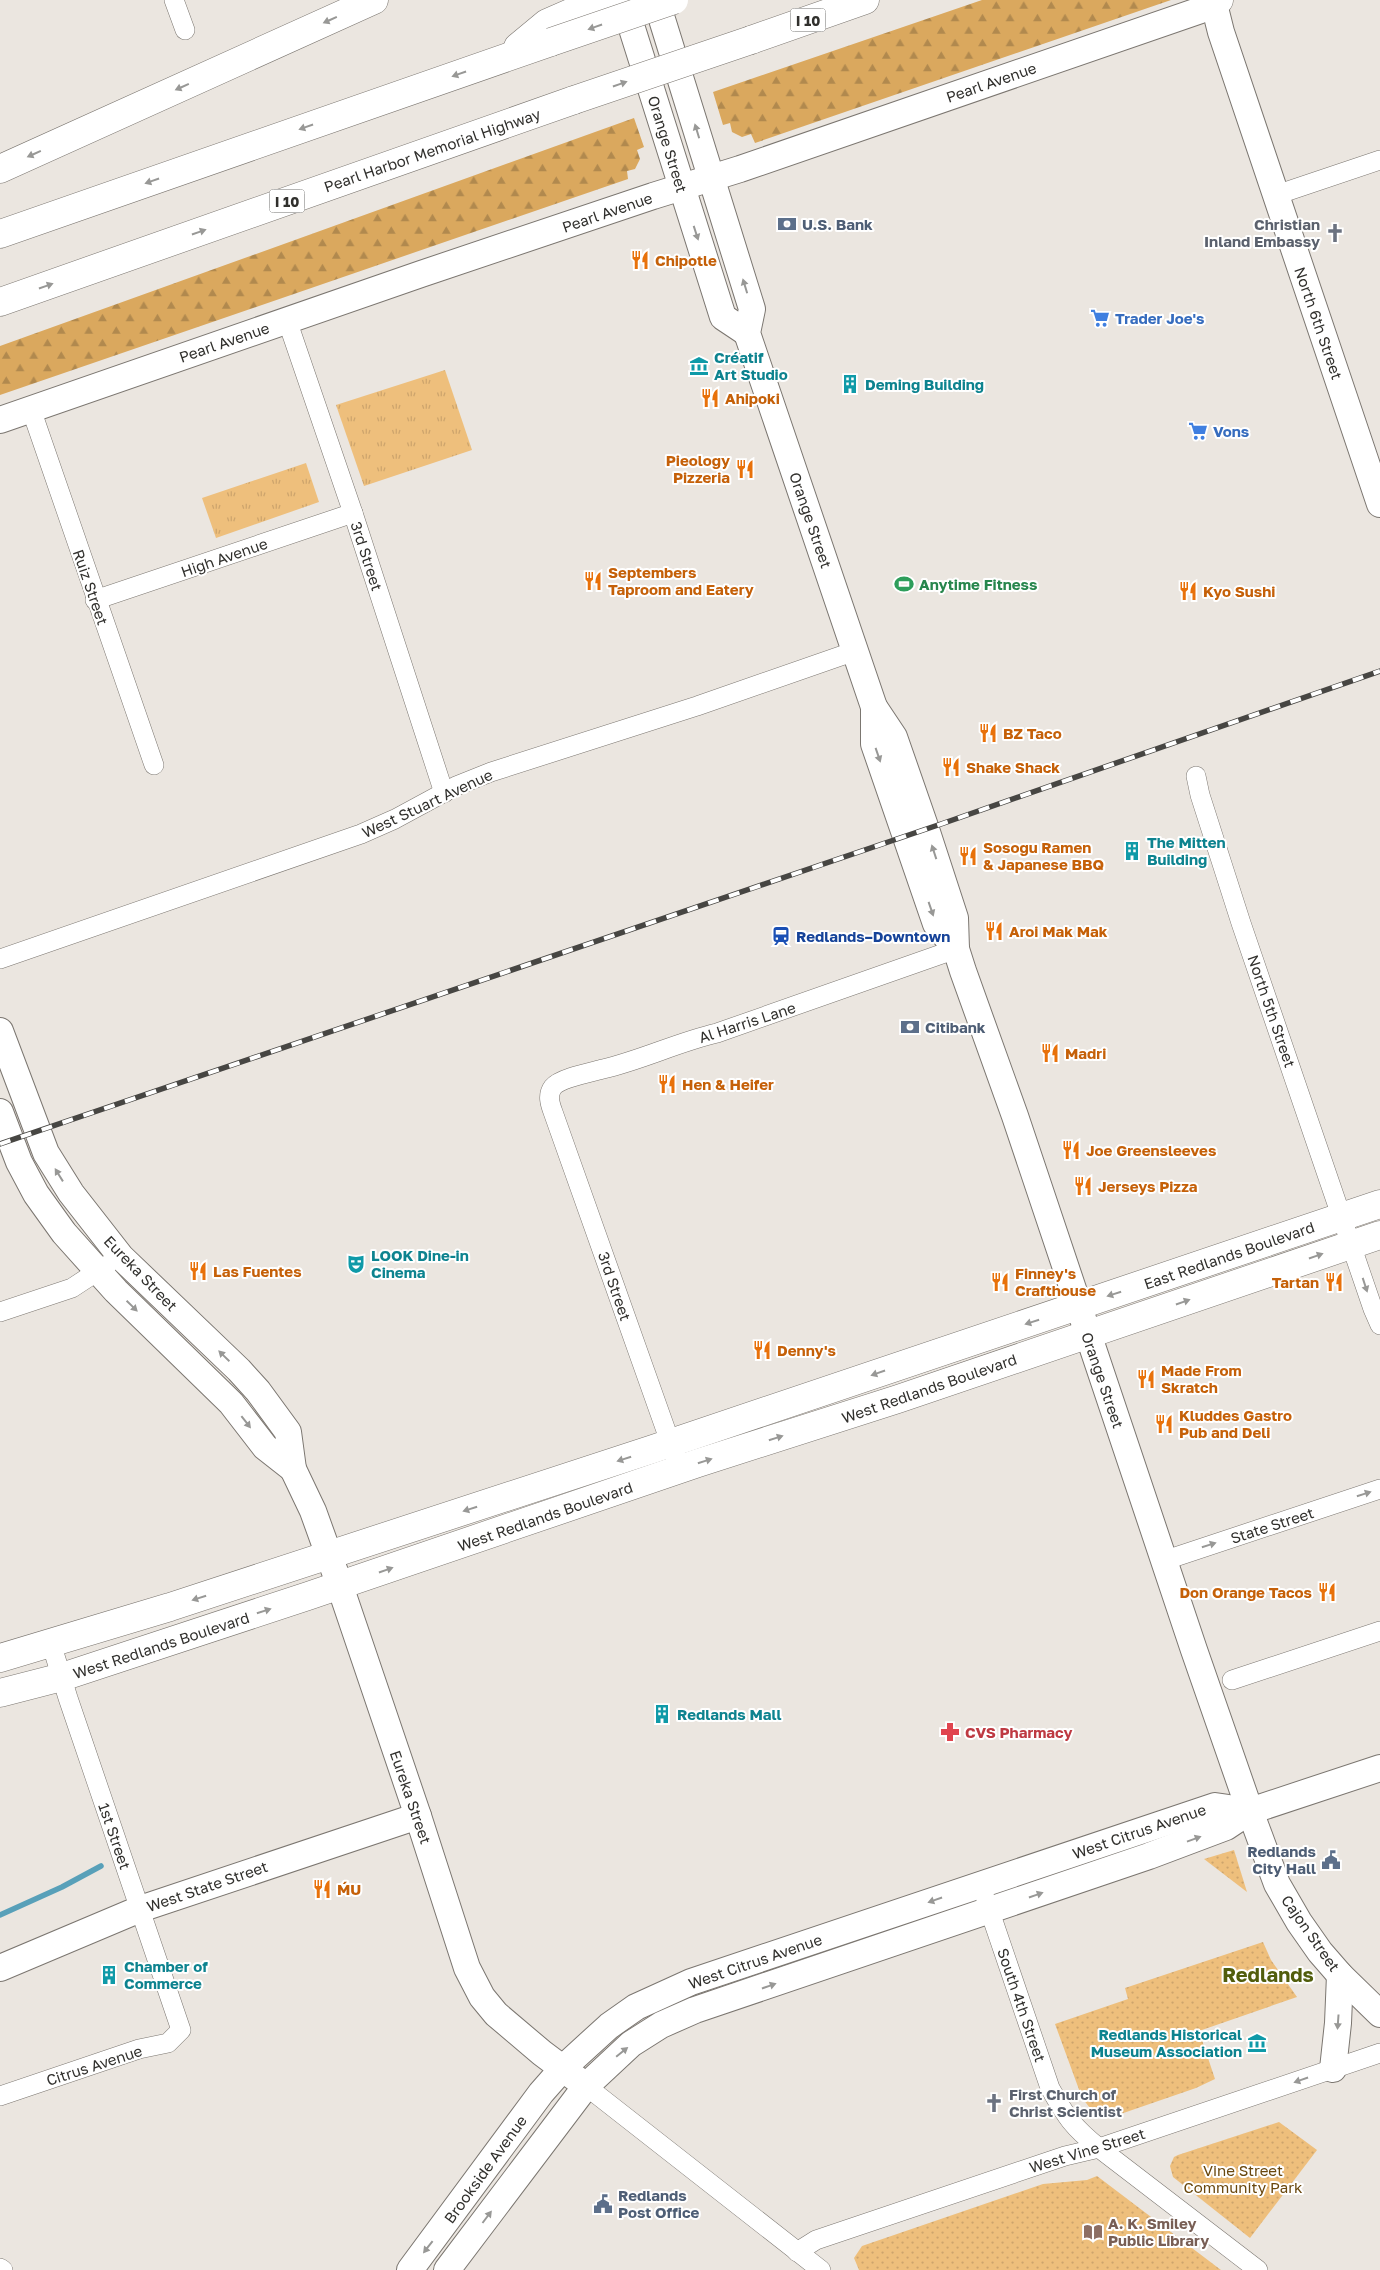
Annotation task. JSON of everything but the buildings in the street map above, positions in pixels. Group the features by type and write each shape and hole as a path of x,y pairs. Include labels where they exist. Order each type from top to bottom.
{"main road":[{"path":"0,169 374,0"},
{"path":"0,234 505,58 549,33 600,0"},
{"name":"Orange Street","path":"623,0 723,317 747,333"},
{"name":"Orange Street","path":"656,0 752,309 747,333 874,707 874,744 936,924 956,949 1079,1306 1163,1561 1250,1811"},
{"path":"549,33 674,0"},
{"name":"Pearl Harbor Memorial Highway","path":"0,302 574,100 865,0"},
{"name":"Pearl Avenue","path":"0,420 287,320 711,178 1198,11 1215,1"},
{"name":"North 6th Street","path":"1215,1 1221,32 1378,490"},
{"name":"Eureka Street","path":"0,1031 46,1152 71,1194 121,1257 258,1391 288,1432 294,1469 313,1511 340,1586 467,1968 482,1997 510,2028 586,2086"},
{"name":"Eureka Street","path":"0,1112 19,1162 36,1194 64,1233 98,1271 231,1403 264,1447 294,1469"},
{"name":"East Redlands Boulevard","path":"1079,1306 1380,1204"},
{"name":"East Redlands Boulevard","path":"1088,1334 1380,1235"},
{"name":"West Redlands Boulevard","path":"0,1658 170,1608 1079,1306"},
{"name":"West Redlands Boulevard","path":"0,1693 62,1677 340,1586 680,1470 898,1400 1088,1334"},
{"path":"1250,1811 1380,1768"},
{"name":"West Citrus Avenue","path":"562,2068 609,2026 636,2007 667,1991 1215,1806 1250,1811"},
{"name":"West Citrus Avenue","path":"586,2086 631,2044 661,2025 687,2014 990,1911 1226,1827 1250,1811"},
{"name":"Cajon Street","path":"1250,1811 1278,1884 1299,1922 1340,1975 1380,2014"},
{"name":"West State Street","path":"0,1968 140,1909 418,1816"},
{"path":"1333,2069 1338,2023 1340,1975"},
{"name":"Brookside Avenue","path":"410,2270 541,2093 562,2068"},
{"name":"Brookside Avenue","path":"447,2270 586,2086"}],"street":[{"path":"174,0 184,30"},
{"path":"1276,195 1380,160"},
{"name":"3rd Street","path":"287,320 354,513 444,793"},
{"name":"Ruiz Street","path":"31,409 95,600 154,765"},
{"name":"High Avenue","path":"95,600 354,513"},
{"name":"West Stuart Avenue","path":"0,958 361,834 491,772 697,706 855,651"},
{"name":"North 5th Street","path":"1196,776 1200,795 1241,923 1380,1325"},
{"name":"Al Harris Lane","path":"549,1101 552,1089 560,1082 716,1033 956,949"},
{"name":"3rd Street","path":"549,1101 680,1470"},
{"path":"0,1312 72,1288 121,1257"},
{"name":"State Street","path":"1163,1561 1380,1489"},
{"path":"1232,1680 1380,1631"},
{"name":"1st Street","path":"51,1643 181,2027"},
{"name":"South 4th Street","path":"981,1885 1050,2088 1075,2129 1258,2270"},
{"name":"Citrus Avenue","path":"0,2096 139,2049 168,2043 180,2033 181,2027"},
{"name":"West Vine Street","path":"797,2252 816,2240 1065,2156 1099,2148 1380,2053"},
{"path":"586,2086 821,2270"}],"green space":[{"path":"982,0 1171,0 755,143 751,134 742,137 732,132 730,123 723,125 713,92"},
{"path":"634,118 644,147 637,150 640,159 635,169 627,171 628,179 0,395 0,346"},
{"path":"445,370 472,450 364,486 336,405"},
{"path":"306,463 319,502 216,538 202,498"},
{"path":"1234,1850 1247,1892 1204,1859"},
{"path":"1263,1942 1271,1960 1297,1997 1199,2031 1215,2079 1196,2088 1106,2119 1091,2109 1081,2095 1055,2024 1128,1999 1125,1988"},
{"name":"Vine Street Community Park","path":"1279,2122 1317,2150 1250,2238 1173,2177 1170,2166 1174,2157 1178,2155"},
{"path":"1097,2176 1221,2270 859,2270 854,2258 862,2246 1043,2184 1087,2180"}],"waterway":[{"path":"0,1915 62,1887 101,1866"}],"railway":[{"path":"0,1144 944,823 1380,671"}],"place":[{"name":"U.S. Bank","path":"787,224"},
{"name":"Christian Inland Embassy","path":"1335,233"},
{"name":"Chipotle","path":"640,260"},
{"name":"Trader Joe's","path":"1100,318"},
{"name":"Créatif Art Studio","path":"699,366"},
{"name":"Deming Building","path":"850,384"},
{"name":"Ahipoki","path":"710,398"},
{"name":"Vons","path":"1198,431"},
{"name":"Pieology Pizzeria","path":"745,469"},
{"name":"Septembers Taproom and Eatery","path":"593,581"},
{"name":"Anytime Fitness","path":"904,584"},
{"name":"Kyo Sushi","path":"1188,591"},
{"name":"BZ Taco","path":"988,733"},
{"name":"Shake Shack","path":"951,767"},
{"name":"The Mitten Building","path":"1132,851"},
{"name":"Sosogu Ramen & Japanese BBQ","path":"968,856"},
{"name":"Aroi Mak Mak","path":"994,931"},
{"name":"Redlands–Downtown","path":"781,936"},
{"name":"Citibank","path":"910,1027"},
{"name":"Madri","path":"1050,1053"},
{"name":"Hen & Heifer","path":"667,1084"},
{"name":"Joe Greensleeves","path":"1071,1150"},
{"name":"Jerseys Pizza","path":"1083,1186"},
{"name":"LOOK Dine-in Cinema","path":"356,1264"},
{"name":"Las Fuentes","path":"198,1271"},
{"name":"Finney's Crafthouse","path":"1000,1282"},
{"name":"Tartan","path":"1334,1282"},
{"name":"Denny's","path":"762,1350"},
{"name":"Made From Skratch","path":"1146,1379"},
{"name":"Kluddes Gastro Pub and Deli","path":"1164,1424"},
{"name":"Don Orange Tacos","path":"1327,1592"},
{"name":"Redlands Mall","path":"662,1714"},
{"name":"CVS Pharmacy","path":"950,1732"},
{"name":"Redlands City Hall","path":"1331,1860"},
{"name":"ḾU","path":"322,1889"},
{"name":"Chamber of Commerce","path":"109,1975"},
{"name":"Redlands Historical Museum Association","path":"1257,2043"},
{"name":"First Church of Christ Scientist","path":"994,2103"},
{"name":"Redlands Post Office","path":"603,2204"},
{"name":"A. K. Smiley Public Library","path":"1093,2232"}],"district":[{"name":"Redlands","path":"1268,1974"}]}
